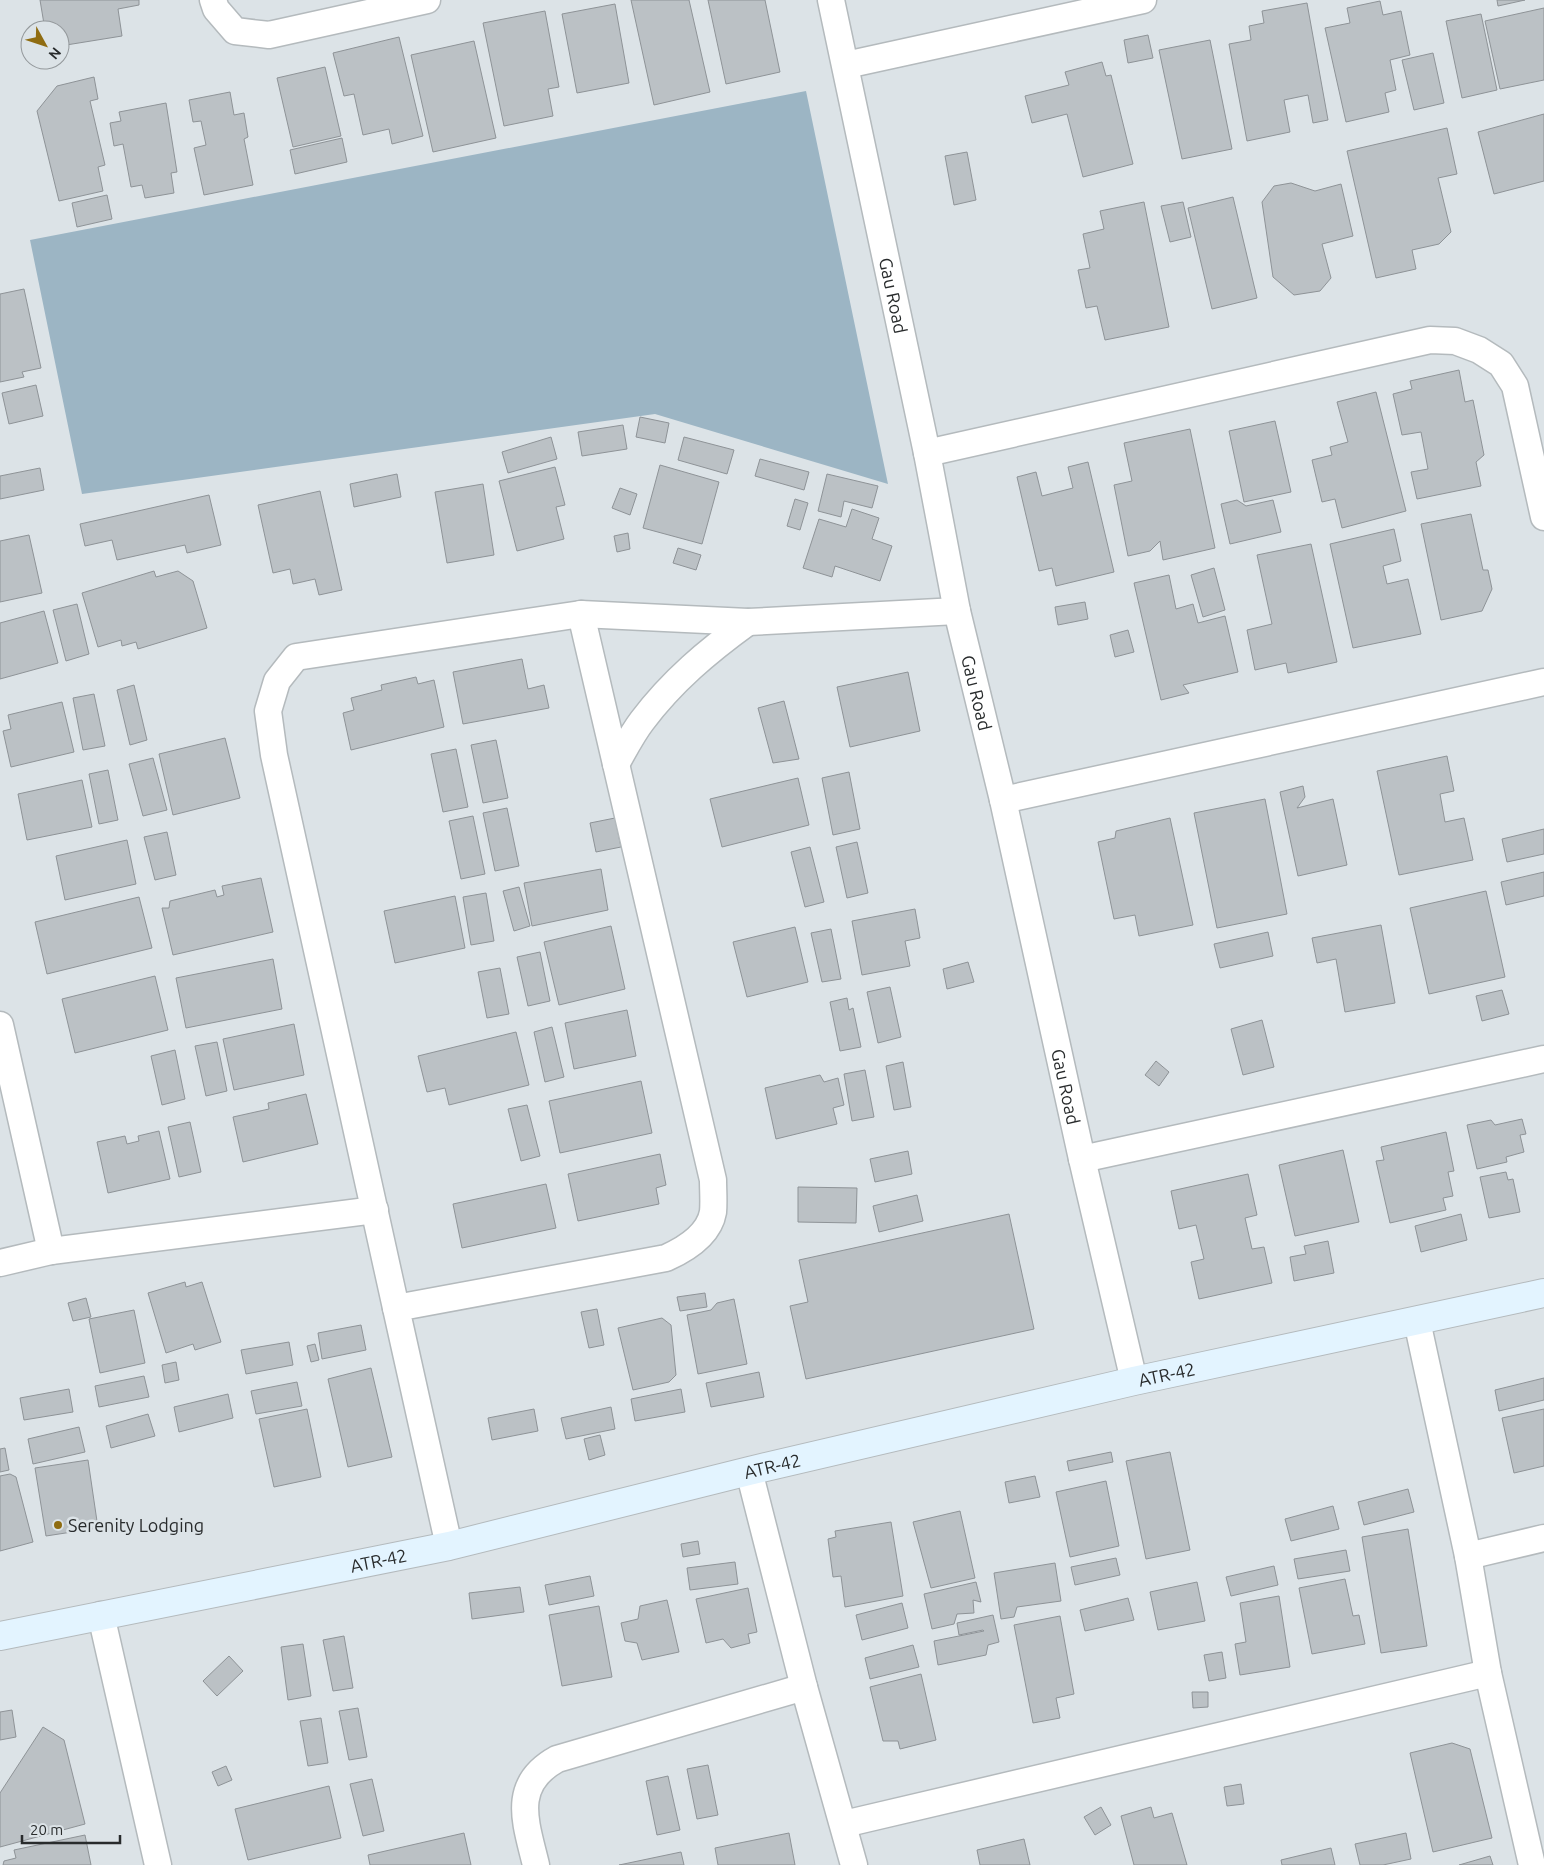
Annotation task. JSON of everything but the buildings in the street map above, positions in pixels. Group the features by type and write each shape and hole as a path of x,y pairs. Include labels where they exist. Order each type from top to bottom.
{"street":[{"path":"213,0 216,8 235,31 269,35 427,0"},
{"name":"Gau Road","path":"831,0 927,453 957,611 1003,800 1082,1158 1134,1381"},
{"path":"846,65 1142,0"},
{"path":"927,453 1430,340 1455,341 1479,350 1502,364 1515,386 1544,517"},
{"path":"449,1546 274,755 268,711 277,681 296,657 581,614 748,622 957,611"},
{"path":"396,1308 666,1258 686,1249 702,1234 713,1213 713,1180 581,614"},
{"path":"616,764 641,722 670,687 707,652 748,622"},
{"path":"1003,800 1544,682"},
{"path":"0,1025 52,1251"},
{"path":"1082,1158 1544,1059"},
{"path":"0,1263 52,1251 375,1210"},
{"name":"ATR-42","path":"0,1636 449,1546 749,1471 1134,1381 1544,1293"},
{"path":"1417,1321 1468,1556 1488,1673 1532,1865"},
{"path":"749,1471 804,1687 854,1865"},
{"path":"1468,1556 1544,1538"},
{"path":"101,1615 158,1865"},
{"path":"844,1824 1488,1673"},
{"path":"536,1865 523,1812 526,1795 534,1779 544,1766 557,1759 804,1687"}],"shaded area":[{"path":"806,91 888,484 655,414 82,494 30,240"}],"place":[{"name":"Serenity Lodging","path":"58,1525"}]}
